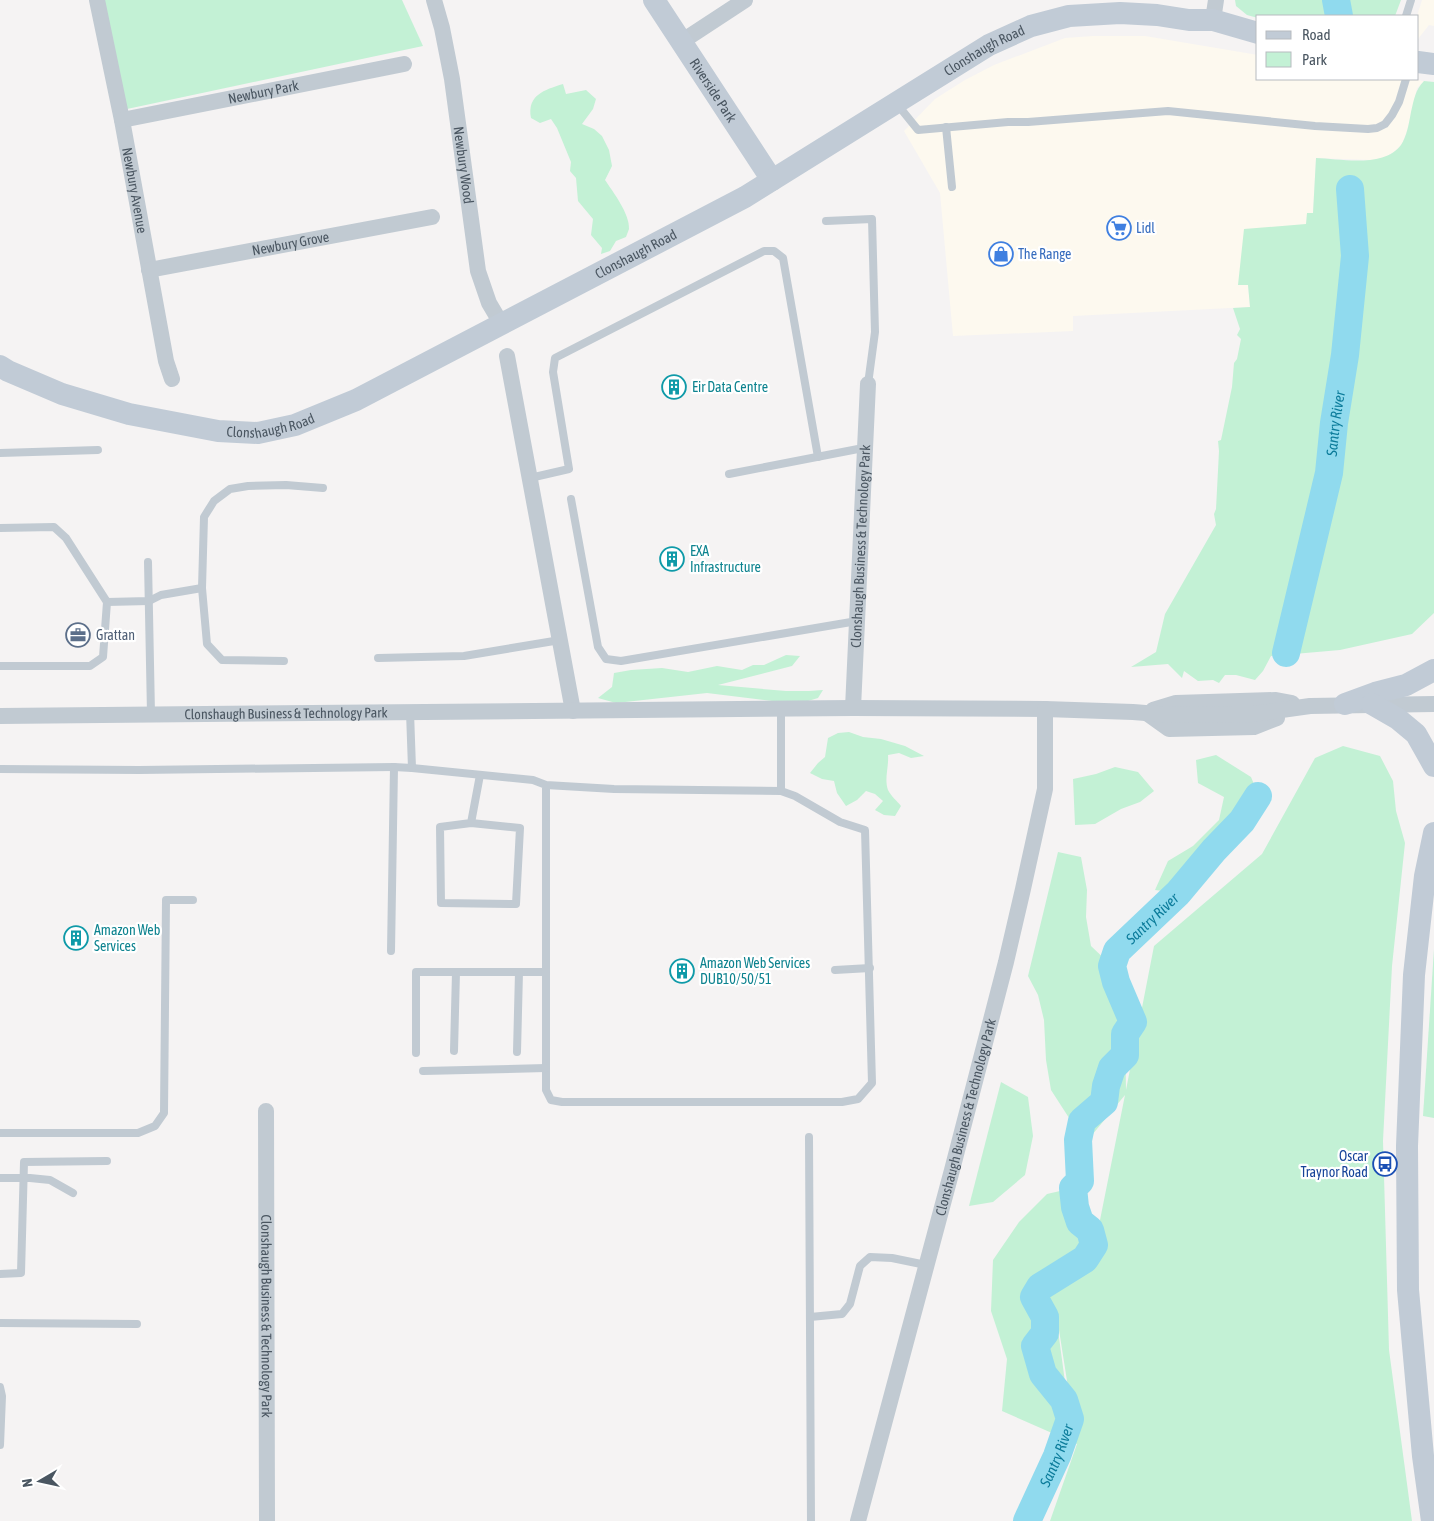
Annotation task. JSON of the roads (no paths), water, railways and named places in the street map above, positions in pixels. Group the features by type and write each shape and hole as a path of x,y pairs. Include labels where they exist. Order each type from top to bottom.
{"street":[{"name":"Newbury Avenue","path":"97,0 122,120 166,361 172,379"},
{"name":"Newbury Wood","path":"434,0 442,28 452,79 478,271 489,303 502,325"},
{"name":"Riverside Park","path":"654,0 772,180"},
{"path":"681,42 745,0"},
{"name":"Clonshaugh Road","path":"0,366 8,372 62,394 129,414 218,431 258,433 295,425 356,400 744,197 989,45 1031,26 1069,16 1120,13 1157,15 1189,20 1214,10 1234,27 1256,32"},
{"path":"1419,62 1434,64"},
{"name":"Newbury Park","path":"122,120 404,64"},
{"name":"Newbury Grove","path":"149,270 432,217"},
{"path":"507,356 573,711"},
{"name":"Clonshaugh Business & Technology Park","path":"853,708 868,384"},
{"path":"1345,704 1375,693 1406,685 1434,670"},
{"name":"Clonshaugh Business & Technology Park","path":"0,716 853,708 1045,709 1146,712 1176,703 1276,700 1310,706 1434,704"},
{"path":"1372,704 1398,719 1416,734 1434,766"},
{"name":"Clonshaugh Business & Technology Park","path":"1146,712 1170,729 1254,726 1310,706"},
{"name":"Clonshaugh Business & Technology Park","path":"858,1521 1006,962 1045,789 1045,709"},
{"path":"1432,1521 1423,1456 1424,1362 1408,1290 1407,1146 1414,975 1425,876 1434,833"},
{"name":"Clonshaugh Business & Technology Park","path":"266,1111 267,1521"}],"lane":[{"path":"1406,15 1411,0"},
{"path":"896,103 918,130 1168,111 1316,126 1368,129 1386,124 1400,102 1406,80"},
{"path":"946,127 952,187"},
{"path":"826,221 872,219 875,332 868,384"},
{"path":"530,478 569,469 553,372 555,358 764,251 774,251 783,258 818,457"},
{"path":"729,474 865,449"},
{"path":"0,453 98,450"},
{"path":"284,661 222,660 207,644 202,588 204,517 214,501 230,489 286,484 323,488"},
{"path":"571,499 598,647 606,659 621,661 857,621"},
{"path":"0,528 54,527 66,538 107,602 103,657 90,666 0,666"},
{"path":"148,562 151,714"},
{"path":"107,602 149,601 161,595 202,588"},
{"path":"378,658 464,656 560,640"},
{"path":"780,790 781,709"},
{"path":"410,712 412,768"},
{"path":"0,769 139,770 394,767 533,780 546,785 614,789 780,790 795,796 840,822 865,830 872,1083 858,1099 842,1102 562,1102 551,1100 546,1090 546,785"},
{"path":"391,951 394,767"},
{"path":"471,823 480,775"},
{"path":"471,823 520,828 516,904 441,903 440,827 471,823"},
{"path":"0,1133 138,1134 155,1126 164,1113 166,900 193,900"},
{"path":"835,970 870,968"},
{"path":"416,1053 416,972 546,972"},
{"path":"454,1051 456,972"},
{"path":"517,1052 519,972"},
{"path":"423,1071 546,1068"},
{"path":"809,1137 811,1521"},
{"path":"0,1274 21,1273 24,1162 107,1161"},
{"path":"0,1178 50,1180 73,1193"},
{"path":"810,1317 842,1314 850,1304 860,1266 870,1258 892,1258 926,1265"},
{"path":"0,1323 136,1324"},
{"path":"0,1387 2,1396 0,1445"}],"waterway":[{"name":"Santry River","path":"1336,0 1339,15"},
{"name":"Santry River","path":"1286,653 1329,473 1334,423 1345,355 1355,256 1350,189"},
{"name":"Santry River","path":"1027,1521 1057,1456 1070,1419 1064,1400 1043,1374 1035,1346 1045,1333 1045,1317 1034,1297 1040,1287 1085,1259 1094,1245 1090,1230 1080,1222 1075,1207 1073,1188 1080,1181 1078,1140 1082,1121 1104,1102 1106,1086 1112,1068 1125,1055 1125,1034 1133,1022 1116,982 1112,966 1117,951 1178,893 1214,850 1242,821 1258,796"}],"place":[{"name":"Lidl","path":"1119,228"},
{"name":"The Range","path":"1001,254"},
{"name":"Eir Data Centre","path":"674,387"},
{"name":"EXA Infrastructure","path":"672,559"},
{"name":"Grattan","path":"78,635"},
{"name":"Amazon Web Services","path":"76,938"},
{"name":"Amazon Web Services DUB10/50/51","path":"682,971"},
{"name":"Oscar Traynor Road","path":"1385,1164"}]}
